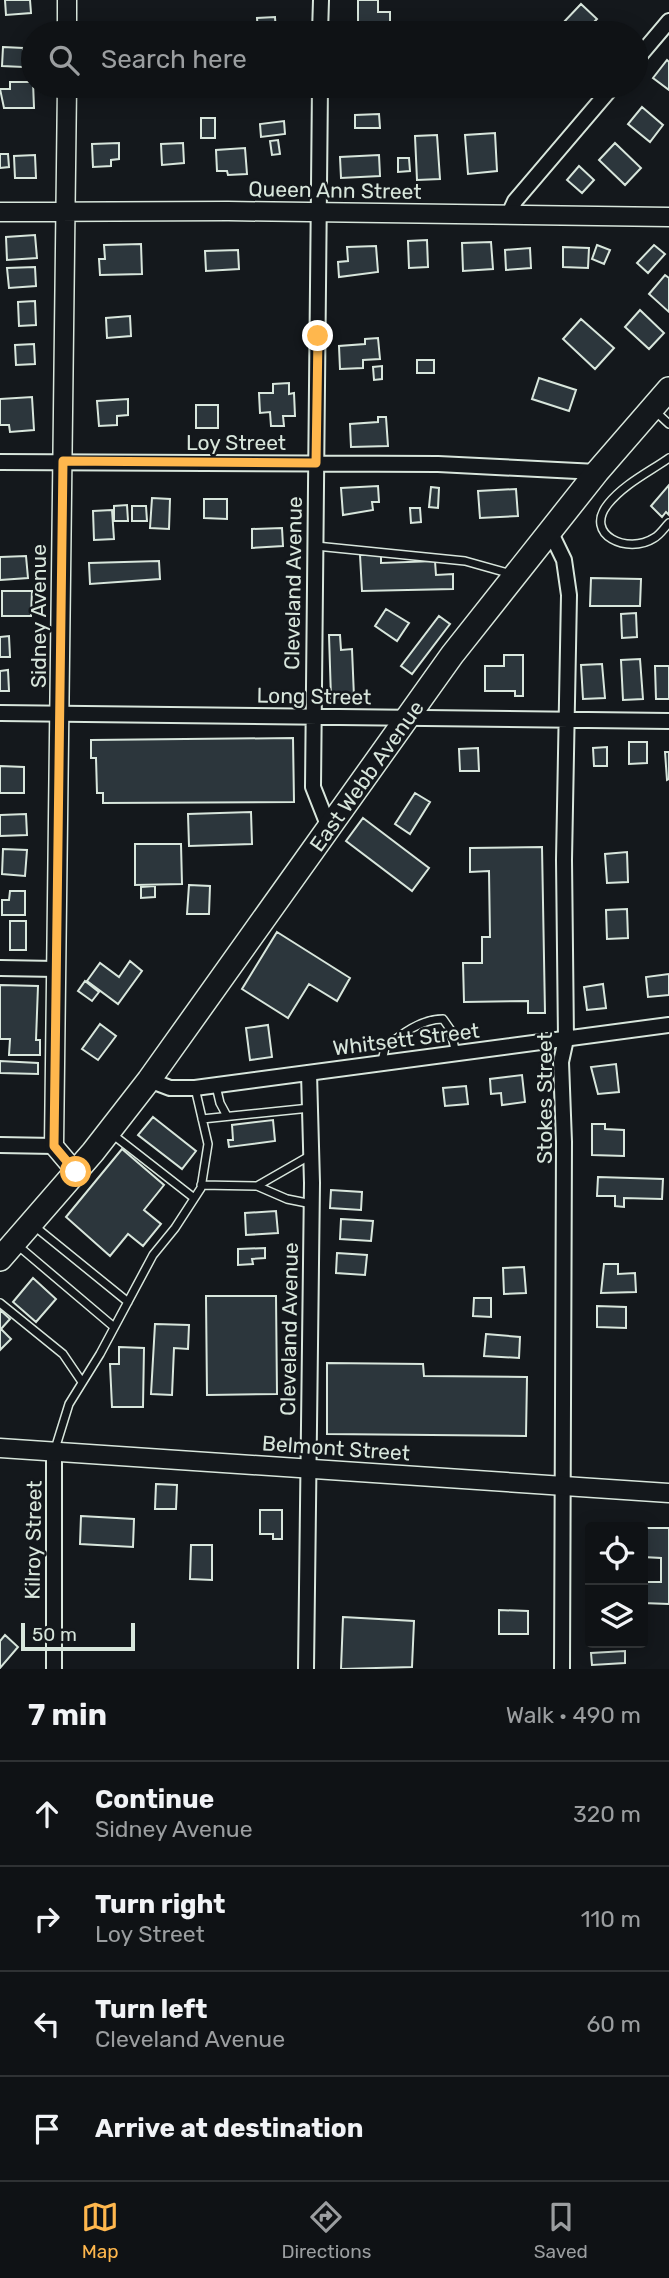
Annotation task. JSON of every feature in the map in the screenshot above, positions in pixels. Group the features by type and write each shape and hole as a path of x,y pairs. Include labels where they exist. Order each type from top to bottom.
{"highway":[{"name":"East Webb Avenue","path":"7,1251 76,1172 149,1080 328,825 515,575 597,472 661,416 669,388"}],"street":[{"path":"67,0 67,21"},
{"path":"320,21 321,0"},
{"path":"648,46 669,21"},
{"name":"Sidney Avenue","path":"54,1146 67,98"},
{"name":"Cleveland Avenue","path":"320,98 313,787 328,825"},
{"path":"509,214 515,201 603,98"},
{"name":"Queen Ann Street","path":"0,212 66,210 669,217"},
{"name":"Loy Street","path":"0,462 451,465 597,472"},
{"name":"Stokes Street","path":"550,531 564,560 569,595 566,720 566,1039 561,1062 564,1142 562,1669"},
{"name":"Long Street","path":"0,713 669,721"},
{"path":"0,968 56,969"},
{"name":"Whitsett Street","path":"149,1080 170,1088 195,1088 382,1061 669,1025"},
{"name":"Cleveland Avenue","path":"306,1669 312,1204 309,1073"},
{"path":"0,1145 54,1146 76,1172"},
{"name":"Belmont Street","path":"0,1448 54,1454 562,1484 669,1493"},
{"name":"Kilroy Street","path":"54,1454 54,1669"}],"lane":[{"path":"669,458 615,496 603,511 600,525 603,533 617,543 635,545 655,538 669,523"},
{"path":"315,546 465,561 515,575"},
{"path":"382,1061 385,1048 412,1028 432,1019 443,1019 450,1028 456,1053"},
{"path":"216,1085 219,1103 227,1116"},
{"path":"54,1454 69,1404 153,1255 201,1185 208,1144 195,1088"},
{"path":"202,1119 310,1108"},
{"path":"109,1131 194,1198"},
{"path":"257,1186 311,1155"},
{"path":"201,1185 257,1186 287,1199 312,1204"},
{"path":"32,1223 128,1302"},
{"path":"7,1251 114,1327"},
{"path":"0,1303 63,1354 82,1382"}],"building":[{"path":"5,0 30,0 31,13 6,15"},
{"path":"358,0 378,0 378,12 390,12 390,21 358,21"},
{"path":"581,4 597,19 595,21 565,21"},
{"path":"275,17 275,21 257,21 257,18"},
{"path":"3,47 21,48 21,67 2,66"},
{"path":"667,60 669,62 669,90 653,78"},
{"path":"10,82 21,82 21,98 34,98 34,108 4,108 0,89 10,89"},
{"path":"642,107 663,125 650,142 628,124"},
{"path":"379,114 380,128 355,128 355,115"},
{"path":"201,118 215,118 215,138 201,138"},
{"path":"284,121 285,134 261,137 260,124"},
{"path":"495,133 497,171 468,174 465,135"},
{"path":"437,135 440,179 417,180 415,136"},
{"path":"278,140 280,154 272,155 270,141"},
{"path":"119,143 119,159 111,160 111,166 93,167 92,144"},
{"path":"183,143 184,163 162,165 161,144"},
{"path":"615,143 641,168 625,185 599,160"},
{"path":"245,148 247,174 228,175 227,171 217,171 216,150"},
{"path":"0,154 8,154 9,167 0,168"},
{"path":"35,155 36,178 15,178 14,156"},
{"path":"379,155 380,176 341,178 340,157"},
{"path":"398,158 409,158 410,171 398,172"},
{"path":"579,166 594,180 582,193 567,180"},
{"path":"35,235 37,258 7,260 6,237"},
{"path":"427,240 428,267 409,268 408,241"},
{"path":"491,242 493,269 463,271 462,243"},
{"path":"141,244 142,274 100,275 99,259 105,259 104,245"},
{"path":"597,245 610,250 604,264 592,259"},
{"path":"654,245 665,254 648,273 637,263"},
{"path":"376,246 378,272 339,277 338,262 348,261 347,247"},
{"path":"563,247 589,248 588,268 563,267"},
{"path":"530,248 531,268 506,270 505,250"},
{"path":"238,250 239,269 206,271 205,251"},
{"path":"35,267 36,286 9,288 7,268"},
{"path":"665,275 669,278 669,312 649,294"},
{"path":"35,301 36,325 19,326 18,302"},
{"path":"640,310 664,333 649,349 625,327"},
{"path":"130,316 131,336 107,338 106,318"},
{"path":"581,319 614,348 595,369 563,339"},
{"path":"378,338 380,359 363,360 363,368 340,369 339,346 365,344 365,339"},
{"path":"34,344 35,364 16,365 15,345"},
{"path":"417,360 434,360 434,373 417,373"},
{"path":"382,366 382,379 374,380 373,367"},
{"path":"539,378 576,390 569,411 532,399"},
{"path":"289,383 289,394 294,393 295,416 283,416 284,426 271,426 270,412 260,413 259,393 273,393 273,384"},
{"path":"32,397 34,430 10,432 9,425 0,425 0,399"},
{"path":"128,399 128,415 117,416 117,425 99,426 97,401"},
{"path":"196,405 218,405 218,428 196,428"},
{"path":"378,417 386,417 388,446 351,447 350,424 378,422"},
{"path":"669,485 669,515 666,512 662,517 651,506"},
{"path":"378,486 379,502 372,502 373,510 343,515 341,488"},
{"path":"431,487 439,488 438,508 429,507"},
{"path":"516,489 518,516 480,518 478,491"},
{"path":"152,498 170,499 169,529 150,528"},
{"path":"204,499 227,499 227,519 204,518"},
{"path":"127,505 128,521 114,521 114,506"},
{"path":"132,506 146,506 147,521 132,521"},
{"path":"410,508 420,508 421,522 411,523"},
{"path":"112,510 114,539 94,540 93,511"},
{"path":"282,528 283,546 252,548 252,529"},
{"path":"381,554 381,563 435,561 436,575 453,574 453,589 362,591 360,555"},
{"path":"26,556 28,578 0,580 0,557"},
{"path":"159,561 160,579 90,584 89,563"},
{"path":"591,578 641,579 640,606 590,606"},
{"path":"2,591 32,591 31,616 2,616"},
{"path":"386,609 409,623 397,641 375,626"},
{"path":"636,613 637,637 622,638 621,614"},
{"path":"439,616 450,624 412,674 401,666"},
{"path":"329,635 340,635 341,650 352,649 354,697 331,698"},
{"path":"9,636 10,657 0,657 0,637"},
{"path":"504,655 523,655 523,696 515,696 515,691 485,691 485,666 504,666"},
{"path":"640,659 643,699 623,700 621,660"},
{"path":"602,664 605,698 583,699 581,665"},
{"path":"655,666 669,666 669,699 656,699"},
{"path":"8,670 9,691 0,691 0,671"},
{"path":"293,738 294,802 103,803 103,793 97,793 96,758 91,758 91,740"},
{"path":"629,742 647,742 647,763 629,764"},
{"path":"607,747 607,766 594,766 593,748"},
{"path":"478,748 479,771 460,771 459,749"},
{"path":"665,752 669,752 667,780"},
{"path":"0,766 24,767 24,793 0,793"},
{"path":"415,793 430,802 410,834 395,824"},
{"path":"251,812 252,844 189,846 188,814"},
{"path":"26,814 27,835 0,836 0,815"},
{"path":"363,818 429,868 412,891 346,841"},
{"path":"135,844 181,844 182,884 135,885"},
{"path":"542,847 545,1013 528,1013 528,1001 464,1002 463,963 482,963 482,937 490,937 489,871 470,872 470,848"},
{"path":"3,849 27,850 25,876 2,874"},
{"path":"627,852 628,882 607,883 605,854"},
{"path":"189,885 210,886 209,914 187,914"},
{"path":"155,886 155,897 141,898 141,887"},
{"path":"10,891 25,891 25,915 2,915 2,900 9,900"},
{"path":"627,909 628,938 607,939 606,910"},
{"path":"10,921 26,921 26,950 10,950"},
{"path":"277,932 350,978 337,1001 309,984 288,1018 242,989"},
{"path":"130,961 142,971 118,1004 87,981 100,963 119,977"},
{"path":"669,974 669,995 648,997 646,977"},
{"path":"85,981 99,992 92,1001 78,991"},
{"path":"603,984 606,1008 587,1010 584,987"},
{"path":"0,985 38,986 36,1040 40,1040 40,1055 9,1055 10,1039 0,1039"},
{"path":"100,1024 116,1036 98,1060 82,1049"},
{"path":"268,1025 272,1057 250,1060 246,1028"},
{"path":"0,1061 38,1063 38,1074 0,1073"},
{"path":"616,1064 619,1092 598,1094 591,1067"},
{"path":"522,1075 525,1102 502,1105 501,1093 491,1094 490,1079"},
{"path":"466,1086 468,1104 445,1106 443,1088"},
{"path":"153,1117 196,1151 182,1169 138,1135"},
{"path":"273,1120 275,1141 229,1147 228,1140 233,1140 232,1125"},
{"path":"592,1124 605,1124 605,1129 624,1130 624,1156 592,1155"},
{"path":"122,1149 164,1185 144,1210 161,1224 143,1246 128,1234 110,1256 66,1217"},
{"path":"598,1177 663,1179 662,1199 624,1198 624,1207 615,1206 615,1196 597,1196"},
{"path":"331,1190 362,1192 361,1210 330,1208"},
{"path":"276,1211 278,1233 246,1235 245,1213"},
{"path":"341,1219 373,1221 371,1241 340,1239"},
{"path":"265,1248 265,1258 252,1259 253,1264 238,1265 238,1249"},
{"path":"337,1253 367,1255 365,1275 336,1273"},
{"path":"604,1264 618,1264 618,1274 635,1273 636,1292 601,1293"},
{"path":"524,1267 526,1293 504,1294 503,1268"},
{"path":"33,1278 56,1299 36,1322 13,1302"},
{"path":"206,1296 276,1296 277,1394 207,1395"},
{"path":"474,1298 491,1298 491,1317 473,1316"},
{"path":"597,1306 626,1307 626,1328 597,1327"},
{"path":"0,1310 10,1319 1,1329 11,1339 0,1350"},
{"path":"155,1324 189,1325 188,1349 174,1348 172,1395 151,1394"},
{"path":"486,1334 520,1337 519,1358 484,1356"},
{"path":"119,1347 144,1348 143,1407 112,1407 110,1364 119,1364"},
{"path":"327,1363 423,1364 424,1376 527,1377 526,1436 327,1434"},
{"path":"156,1484 177,1485 176,1509 155,1509"},
{"path":"260,1510 282,1510 282,1539 273,1539 273,1534 260,1534"},
{"path":"81,1516 134,1519 133,1547 80,1544"},
{"path":"648,1528 669,1528 669,1604 648,1603 648,1582 661,1582 661,1558 648,1557"},
{"path":"191,1545 212,1545 212,1580 190,1579"},
{"path":"499,1610 528,1611 528,1634 499,1634"},
{"path":"343,1617 414,1621 412,1667 341,1669"},
{"path":"5,1635 18,1647 0,1668 0,1641"},
{"path":"625,1651 625,1663 592,1665 591,1653"}],"route":[{"path":"76,1172 54,1146 63,461 316,463 318,336"}]}
